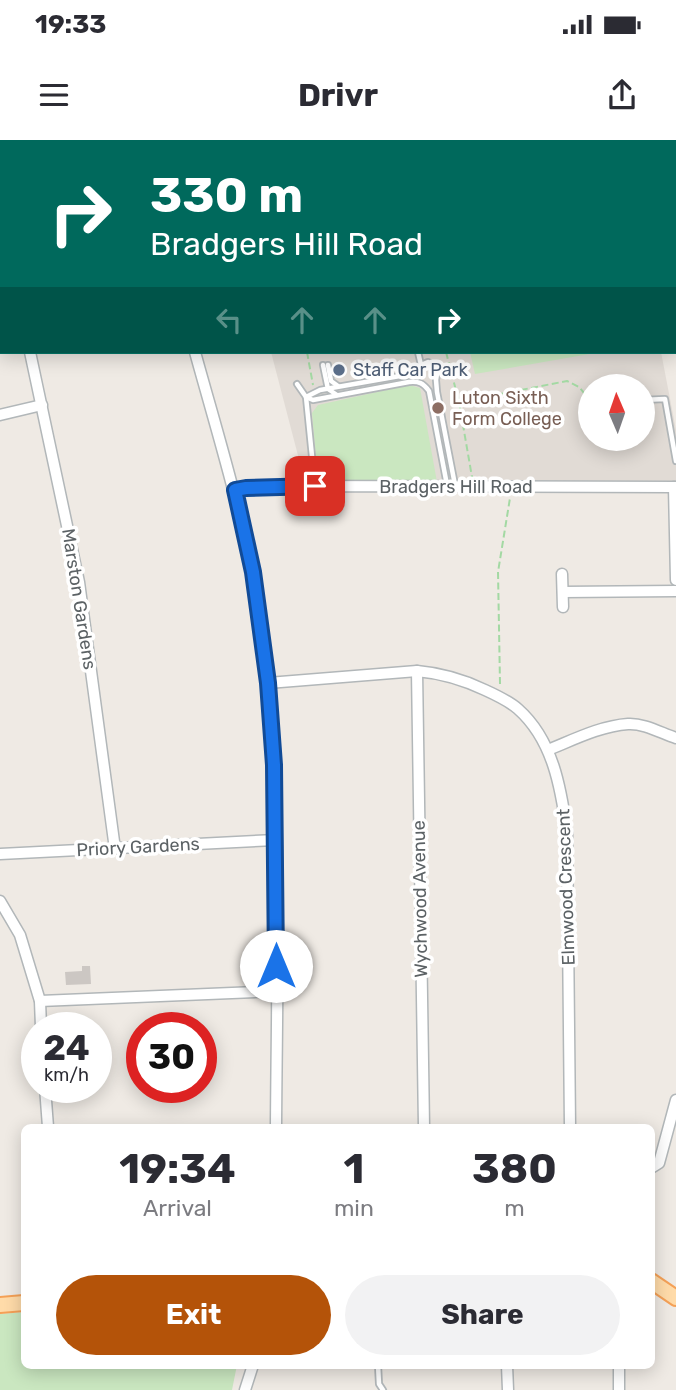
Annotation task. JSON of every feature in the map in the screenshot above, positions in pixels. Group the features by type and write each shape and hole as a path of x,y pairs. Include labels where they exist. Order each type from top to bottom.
{"main road":[{"path":"655,1284 676,1298"},
{"path":"0,1305 21,1303"}],"street":[{"name":"Marston Gardens","path":"30,354 79,582 115,849"},
{"path":"196,354 235,490 253,572 268,683 274,765 276,1124"},
{"path":"0,415 42,405"},
{"name":"Bradgers Hill Road","path":"235,490 315,486 675,487"},
{"path":"675,487 676,580"},
{"path":"562,574 563,607"},
{"path":"563,592 676,591"},
{"name":"Elmwood Crescent","path":"268,683 417,671 432,673 470,683 500,697 516,707 534,725 548,750 562,793 567,832 570,1124"},
{"name":"Wychwood Avenue","path":"417,671 424,1124"},
{"path":"548,750 595,732 629,724 676,738"},
{"name":"Priory Gardens","path":"0,854 275,840"},
{"path":"0,901 20,935 40,1002 40,1012"},
{"path":"40,1002 276,991"},
{"path":"655,1166 659,1163 676,1100"},
{"path":"46,1103 48,1124"},
{"path":"246,1390 252,1369"},
{"path":"507,1369 508,1390"},
{"path":"619,1369 619,1390"}],"lane":[{"path":"306,397 320,390 417,373 421,365 418,354"},
{"path":"421,365 428,362 438,368 436,392 451,486"},
{"path":"337,396 328,389 325,365 331,381 342,386"},
{"path":"306,397 313,400 409,382 418,381 424,384 429,393 451,486"},
{"path":"297,384 306,397 315,486"},
{"path":"655,399 665,399 676,461"},
{"path":"378,1369 379,1384 383,1390"}],"path":[{"path":"307,354 313,386"},
{"path":"447,354 459,402 474,486"},
{"path":"459,402 568,380 578,386"},
{"path":"500,697 498,572 511,487"}],"shaded area":[{"name":"Luton Sixth Form College","path":"272,354 661,354 676,430 676,481 318,481 310,465 301,467"}],"green space":[{"path":"470,354 590,354 475,374"},
{"path":"409,385 420,388 437,482 318,481 312,413 318,405"},
{"path":"21,1312 21,1369 236,1369 232,1390 0,1390 0,1314"}],"building":[{"path":"82,966 90,966 91,984 66,985 65,972 82,971"}],"place":[{"name":"Staff Car Park","path":"339,370"},
{"name":"Luton Sixth Form College","path":"438,408"}],"route":[{"path":"276,966 274,765 268,683 253,572 235,490 315,486"}]}
